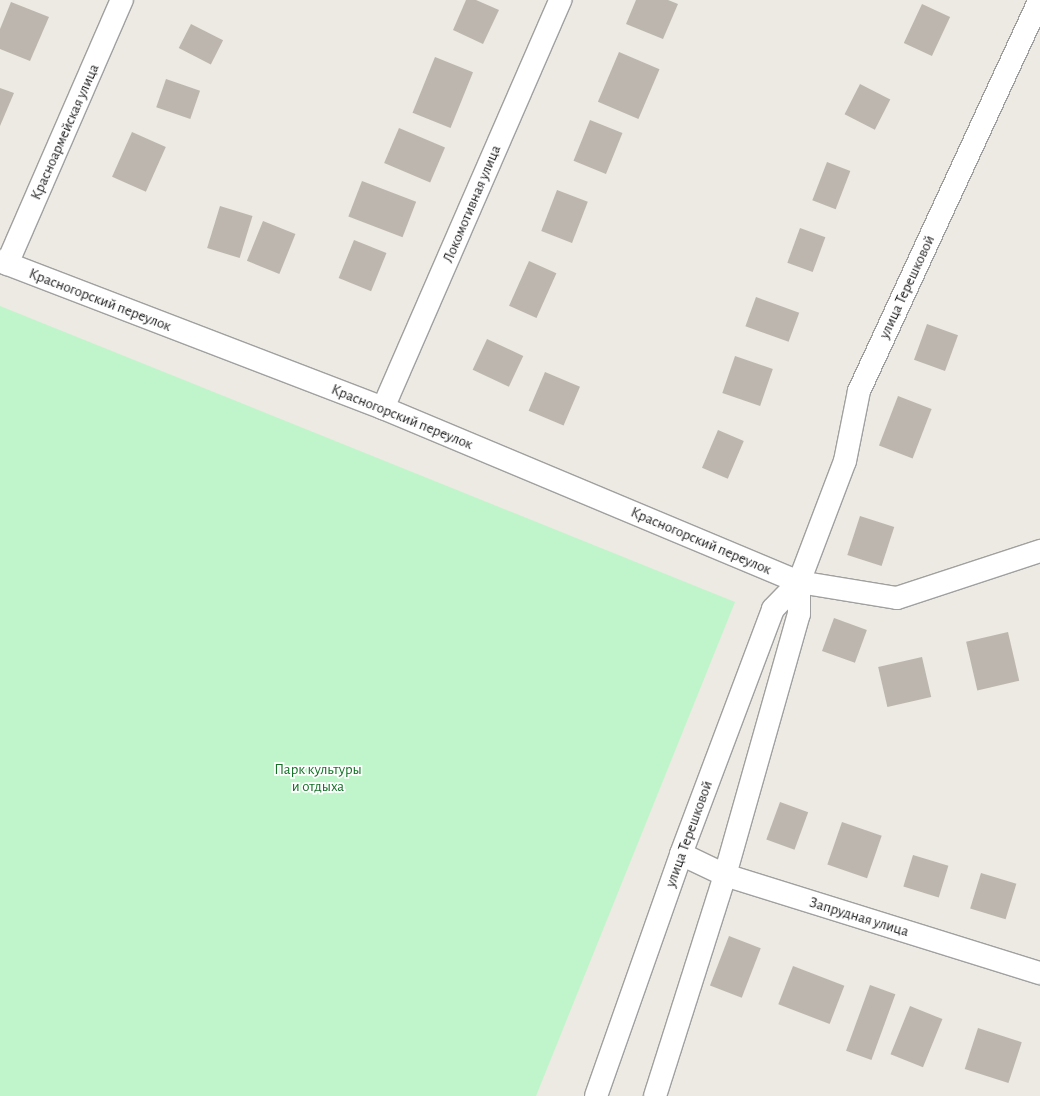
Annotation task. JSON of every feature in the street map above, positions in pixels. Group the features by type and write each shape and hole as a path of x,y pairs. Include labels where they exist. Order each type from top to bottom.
{"street":[{"name":"Красноармейская улица","path":"4,263 122,0"},
{"name":"Локомотивная улица","path":"383,408 560,0"},
{"name":"улица Терешковой","path":"655,1096 724,875 799,614 799,582 845,462 859,391 1040,0"},
{"name":"Красногорский переулок","path":"4,263 383,408 799,582 897,598 1040,551"},
{"name":"улица Терешковой","path":"596,1096 681,854 773,609 799,582"},
{"name":"Запрудная улица","path":"681,854 724,875 1040,973"}],"green space":[{"name":"Парк культуры и отдыха","path":"0,306 735,602 536,1096 0,1096"}],"building":[{"path":"466,0 476,0 499,10 483,44 453,30"},
{"path":"636,0 668,0 678,4 663,39 626,24"},
{"path":"11,2 49,17 30,61 0,49 0,29"},
{"path":"922,4 950,17 932,56 904,43"},
{"path":"191,24 223,40 211,64 179,48"},
{"path":"619,52 660,69 638,119 598,102"},
{"path":"435,57 473,72 451,128 413,113"},
{"path":"166,79 200,91 190,119 156,107"},
{"path":"860,84 890,99 875,130 845,114"},
{"path":"0,88 14,93 0,126"},
{"path":"590,120 622,133 606,174 574,161"},
{"path":"399,128 445,148 430,183 384,163"},
{"path":"132,132 166,147 146,192 112,177"},
{"path":"827,162 850,171 836,209 812,200"},
{"path":"362,181 416,202 403,237 348,216"},
{"path":"557,190 588,202 572,243 541,231"},
{"path":"220,206 253,216 240,258 207,248"},
{"path":"263,221 295,234 279,274 247,261"},
{"path":"800,228 825,237 813,272 787,263"},
{"path":"354,240 386,253 371,291 339,278"},
{"path":"529,261 556,273 536,318 509,306"},
{"path":"756,297 799,313 789,342 745,326"},
{"path":"927,324 958,335 945,371 914,360"},
{"path":"487,339 523,356 509,387 473,370"},
{"path":"735,356 773,369 760,406 722,393"},
{"path":"545,372 580,387 564,426 529,411"},
{"path":"898,396 932,409 913,458 879,445"},
{"path":"718,430 744,441 728,479 702,468"},
{"path":"860,516 894,527 882,566 847,555"},
{"path":"834,618 867,630 855,663 822,651"},
{"path":"1008,632 1019,681 977,690 966,642"},
{"path":"922,657 931,697 887,707 878,667"},
{"path":"780,802 808,812 795,850 766,840"},
{"path":"842,822 882,836 867,878 827,865"},
{"path":"913,855 948,866 939,897 903,887"},
{"path":"981,873 1016,884 1006,919 970,908"},
{"path":"729,936 761,948 742,998 710,985"},
{"path":"793,966 844,986 830,1024 778,1004"},
{"path":"870,985 895,994 871,1060 846,1051"},
{"path":"910,1006 942,1019 923,1067 891,1054"},
{"path":"978,1028 1022,1042 1008,1083 965,1069"}]}
